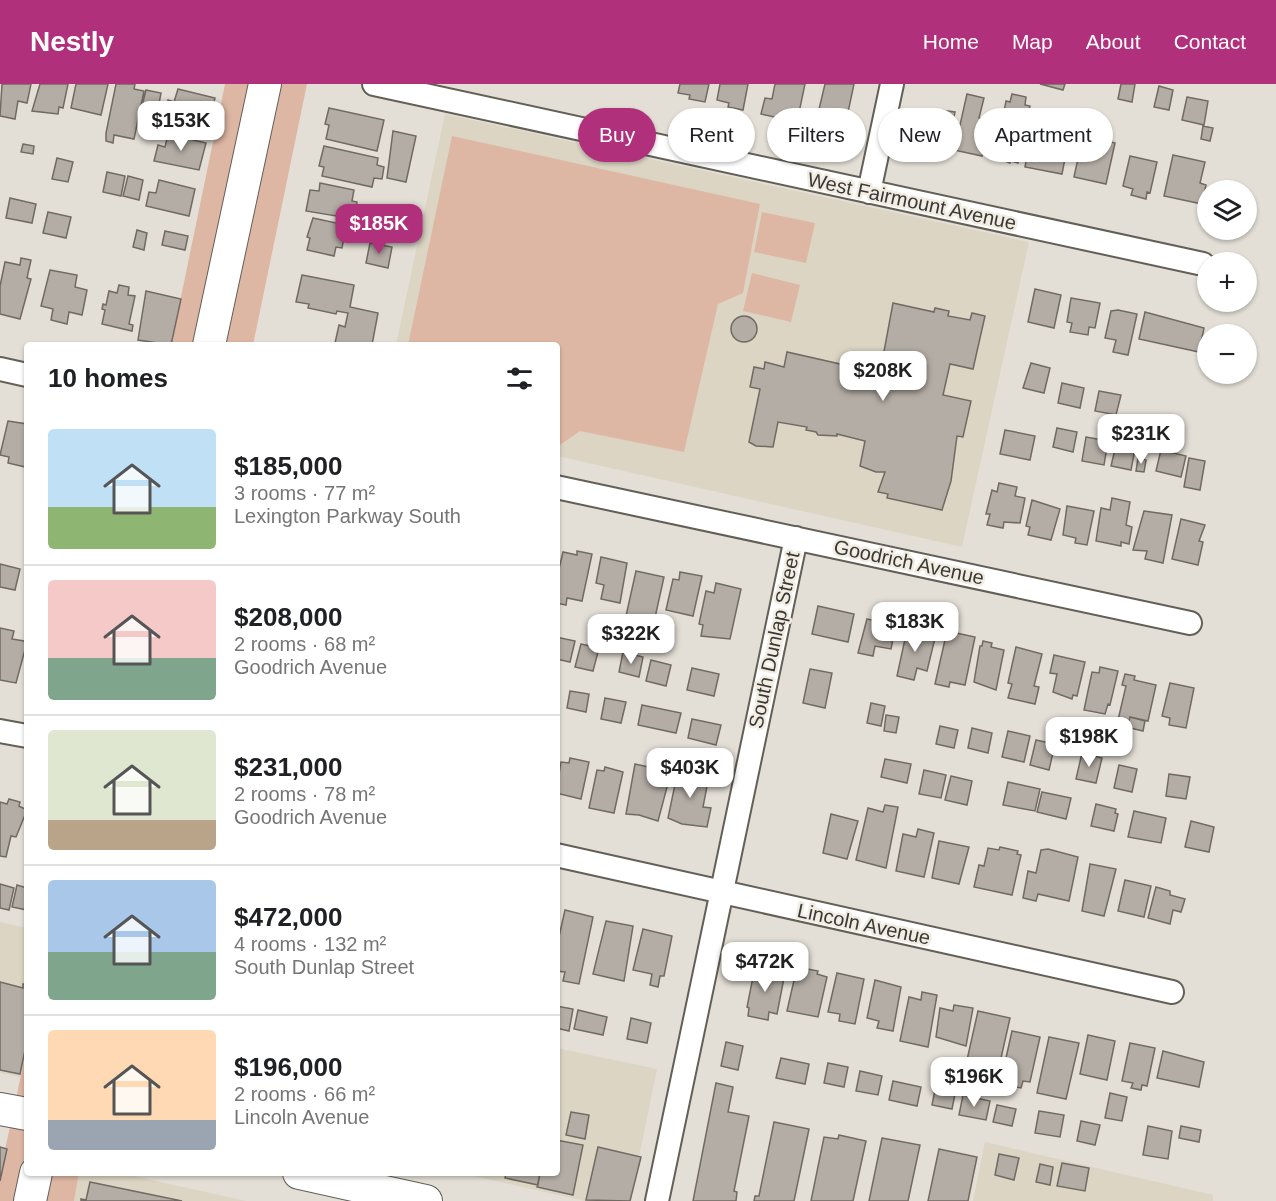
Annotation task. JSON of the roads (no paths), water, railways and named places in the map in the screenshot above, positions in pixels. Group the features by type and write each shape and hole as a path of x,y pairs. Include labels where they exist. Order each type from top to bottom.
{"main road":[{"path":"210,342 265,84"},
{"path":"0,1109 24,1113"},
{"path":"30,1201 35,1176"},
{"path":"313,1176 426,1201"}],"street":[{"name":"West Fairmount Avenue","path":"374,84 1197,263"},
{"path":"869,192 892,84"},
{"path":"0,369 24,374"},
{"name":"Goodrich Avenue","path":"560,488 1190,623"},
{"name":"South Dunlap Street","path":"657,1201 796,538"},
{"path":"0,731 24,735"},
{"name":"Lincoln Avenue","path":"560,856 1172,992"}]}
